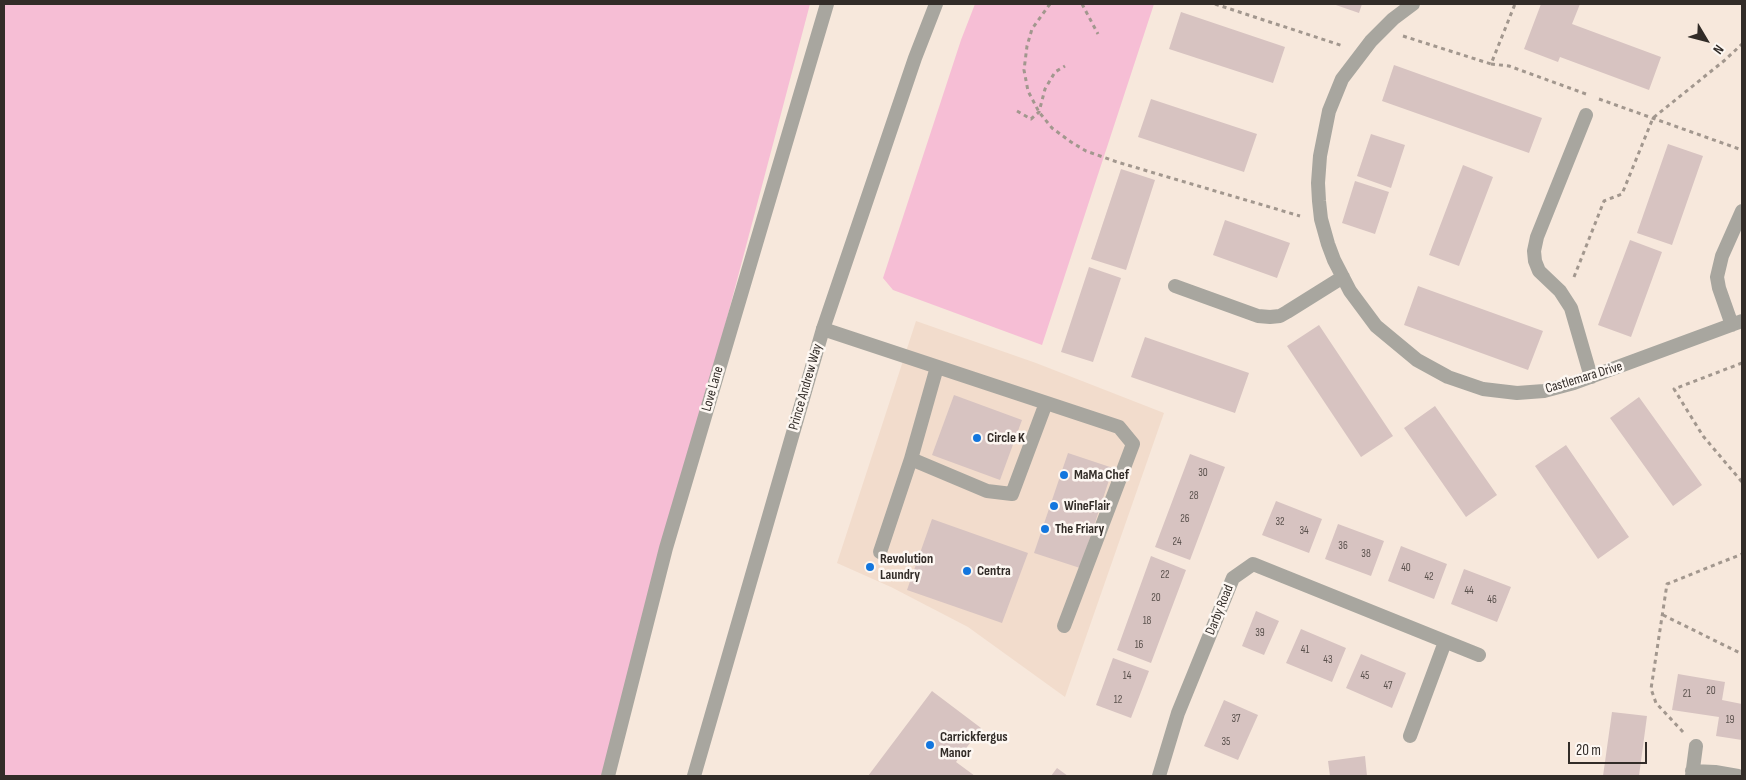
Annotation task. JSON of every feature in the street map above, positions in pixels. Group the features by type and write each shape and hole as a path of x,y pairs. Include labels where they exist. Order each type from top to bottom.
{"street":[{"name":"Love Lane","path":"608,776 666,548 827,4"},
{"name":"Prince Andrew Way","path":"694,776 823,329 915,58 936,4"},
{"name":"Castlemara Drive","path":"1413,4 1382,29 1360,53 1342,80 1328,111 1318,169 1321,219 1331,252 1367,315 1389,338 1432,369 1456,380 1484,389 1517,393 1544,391 1591,377 1737,323"},
{"path":"1586,115 1537,237 1534,251 1535,262 1539,271 1560,291 1569,302 1574,313 1591,377"},
{"path":"1737,323 1720,288 1717,277 1722,256 1742,211"},
{"path":"1175,286 1258,316 1270,317 1287,312 1343,276"},
{"path":"823,329 1119,427 1133,444 1064,626"},
{"path":"880,552 911,459 937,367"},
{"path":"911,459 986,491 1012,494 1046,403"},
{"name":"Darby Road","path":"1159,776 1178,713 1233,578 1253,564 1479,655"},
{"path":"1410,736 1445,642"},
{"path":"1696,746 1692,774 1715,772 1738,776"}],"path":[{"path":"1050,4 1032,29 1027,46 1024,70 1028,91 1052,128 1086,151 1117,162 1301,216 1321,219"},
{"path":"1082,4 1098,34"},
{"path":"1215,4 1360,53"},
{"path":"1491,64 1515,4"},
{"path":"1382,29 1491,64 1509,66 1590,95"},
{"path":"1560,291 1572,283 1604,201 1622,194 1652,118 1725,60 1742,44"},
{"path":"1017,111 1031,119 1040,112 1045,89 1055,72 1066,66"},
{"path":"1599,99 1742,150"},
{"path":"1742,363 1674,389 1703,436 1742,482"},
{"path":"1696,746 1656,703 1651,689 1667,584 1742,554"},
{"path":"1663,615 1742,654"}],"shaded area":[{"path":"4,4 810,4 606,776 4,776"},
{"path":"975,4 1154,4 1042,345 893,290 883,278 961,40"},
{"path":"916,321 1036,363 1164,413 1065,697 968,627 891,587 837,563"}],"building":[{"path":"1333,4 1362,4 1359,13"},
{"path":"1541,4 1580,4 1572,24 1661,57 1649,90 1560,57 1558,62 1524,49"},
{"path":"1181,12 1285,47 1273,83 1169,49"},
{"path":"1394,65 1542,118 1529,153 1382,101"},
{"path":"1151,99 1257,134 1244,172 1138,137"},
{"path":"1371,134 1405,145 1391,188 1357,176"},
{"path":"1668,144 1703,156 1672,245 1637,233"},
{"path":"1463,165 1493,177 1459,266 1429,255"},
{"path":"1121,169 1155,180 1126,270 1091,259"},
{"path":"1355,181 1389,192 1375,234 1342,223"},
{"path":"1225,220 1290,243 1277,278 1213,255"},
{"path":"1630,240 1662,252 1631,337 1598,325"},
{"path":"1089,267 1121,278 1093,362 1061,352"},
{"path":"1418,286 1543,331 1528,370 1404,325"},
{"path":"1319,325 1393,436 1361,457 1287,346"},
{"path":"1145,337 1249,373 1235,413 1131,377"},
{"name":"Circle K","path":"954,395 1022,420 1000,480 932,455"},
{"path":"1639,397 1702,485 1673,506 1610,418"},
{"path":"1435,406 1497,495 1466,517 1404,428"},
{"path":"1566,445 1629,537 1598,559 1535,466"},
{"path":"1068,453 1113,468 1080,568 1034,553"},
{"path":"1190,454 1225,467 1190,560 1155,547"},
{"path":"1276,501 1322,519 1309,553 1262,535"},
{"name":"Centra","path":"932,519 1028,553 1002,623 907,590"},
{"path":"1338,524 1384,541 1371,576 1325,559"},
{"path":"1401,546 1447,564 1434,599 1388,581"},
{"path":"1151,556 1186,570 1151,663 1117,650"},
{"path":"1464,569 1511,587 1497,622 1451,604"},
{"path":"1256,611 1279,621 1264,655 1242,646"},
{"path":"1301,629 1346,648 1332,682 1286,663"},
{"path":"1361,654 1406,673 1392,708 1346,688"},
{"path":"1113,658 1149,671 1131,718 1096,705"},
{"path":"1678,674 1725,682 1722,700 1742,704 1742,740 1716,736 1719,717 1672,710"},
{"name":"Carrickfergus Manor","path":"932,691 981,728 956,762 975,776 868,776"},
{"path":"1224,700 1258,715 1238,760 1204,746"},
{"path":"1612,712 1647,716 1639,776 1603,776"},
{"path":"1365,756 1367,776 1330,776 1328,761"},
{"path":"1057,768 1068,776 1051,776"}],"place":[{"name":"Circle K","path":"977,438"},
{"name":"MaMa Chef","path":"1064,475"},
{"name":"WineFlair","path":"1054,506"},
{"name":"The Friary","path":"1045,529"},
{"name":"Revolution Laundry","path":"870,567"},
{"name":"Centra","path":"967,571"},
{"name":"Carrickfergus Manor","path":"930,745"}]}
